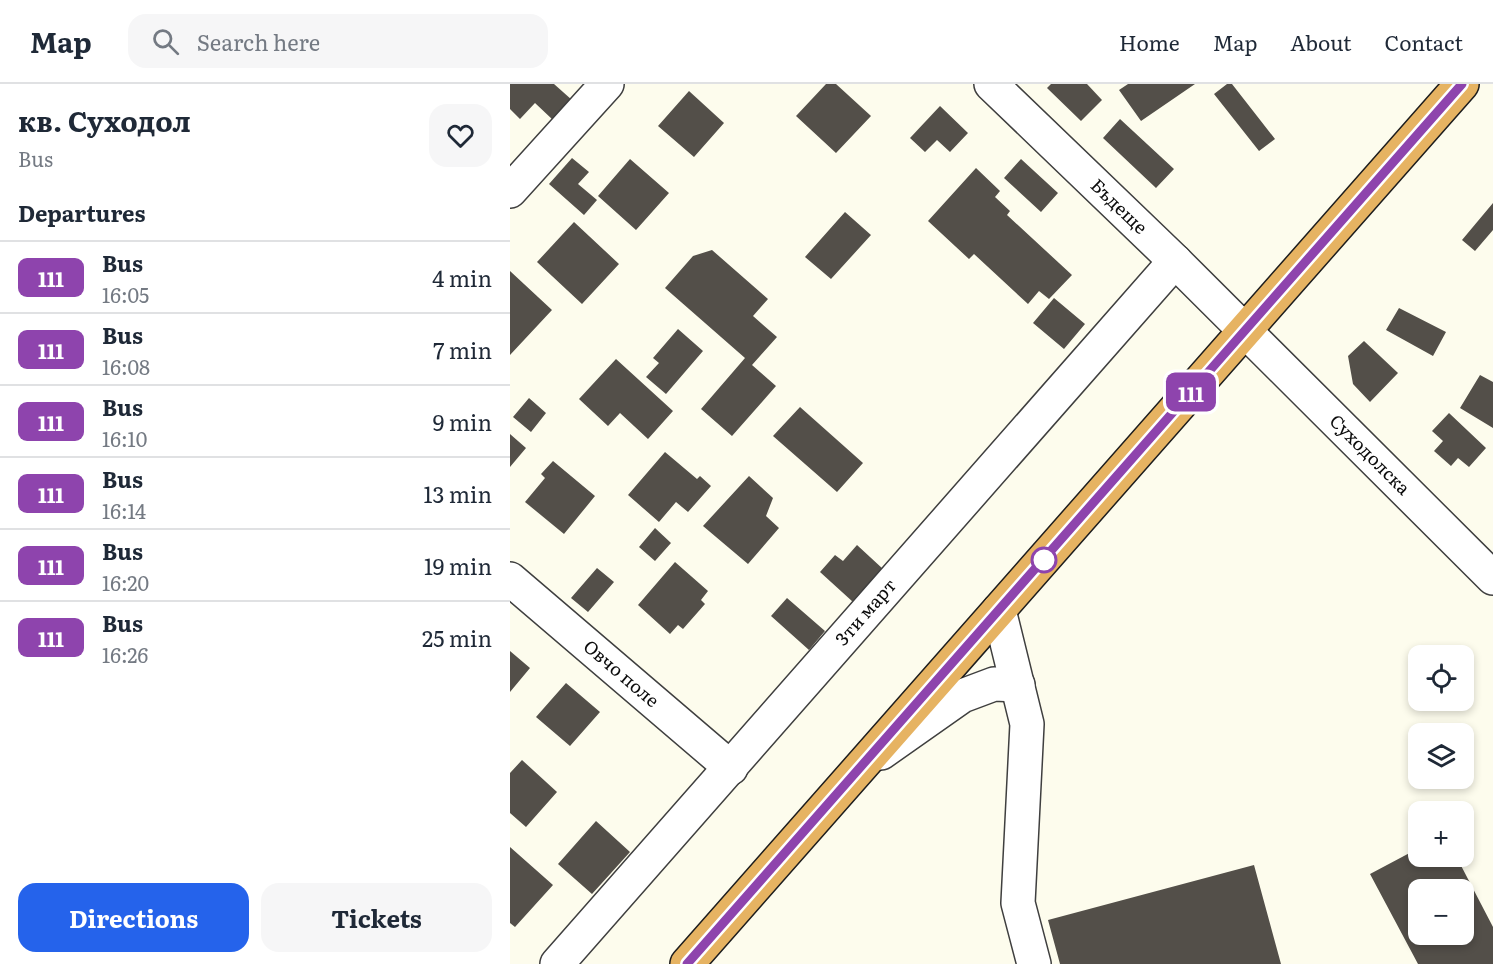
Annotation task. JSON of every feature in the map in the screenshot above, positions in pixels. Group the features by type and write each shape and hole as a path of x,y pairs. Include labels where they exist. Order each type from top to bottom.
{"highway":[{"path":"687,964 1462,84"}],"street":[{"path":"510,191 606,84"},
{"name":"Бъдеще","path":"991,84 1175,261 1245,332"},
{"name":"3ти март","path":"557,964 1175,261"},
{"name":"Суходолска","path":"1245,332 1493,578"},
{"name":"Овчо поле","path":"510,579 730,768"},
{"path":"999,610 1027,724 1018,903 1034,964"},
{"path":"863,765 962,696 994,684 1018,685"}],"building":[{"path":"510,84 554,84 572,100 553,120 535,103 520,119 510,109"},
{"path":"826,84 836,84 871,116 836,153 796,116"},
{"path":"1051,84 1087,84 1102,100 1081,121 1047,88"},
{"path":"1128,84 1195,84 1141,121 1119,90"},
{"path":"1227,84 1232,84 1275,139 1259,151 1214,94"},
{"path":"689,91 724,123 694,157 658,126"},
{"path":"940,106 968,133 950,152 937,140 925,152 910,138"},
{"path":"1120,119 1174,169 1156,188 1103,138"},
{"path":"572,158 589,172 578,184 597,200 584,215 549,184"},
{"path":"630,159 669,193 636,230 598,196"},
{"path":"1021,159 1058,193 1041,212 1004,178"},
{"path":"976,168 1000,191 995,197 1010,211 1007,215 1072,275 1049,299 1039,291 1028,304 974,254 969,259 928,221"},
{"path":"1493,203 1493,230 1475,251 1462,240"},
{"path":"845,212 871,235 831,279 805,257"},
{"path":"574,222 619,264 582,304 537,262"},
{"path":"712,250 768,299 753,316 777,337 752,365 776,386 732,436 701,409 745,358 665,288 693,256"},
{"path":"510,271 552,310 510,355"},
{"path":"1054,298 1085,324 1064,349 1033,323"},
{"path":"1399,308 1446,332 1433,356 1386,330"},
{"path":"678,329 703,351 666,394 646,377 659,363 653,358"},
{"path":"1364,341 1398,373 1370,402 1353,384 1348,356"},
{"path":"616,359 673,411 648,439 620,413 608,426 579,399"},
{"path":"1480,375 1493,382 1493,428 1460,408"},
{"path":"529,398 546,413 531,432 513,417"},
{"path":"800,407 863,463 837,492 773,436"},
{"path":"1449,413 1486,448 1469,467 1458,458 1451,466 1434,451 1443,441 1432,431"},
{"path":"510,434 526,448 510,467"},
{"path":"665,452 697,479 700,476 711,486 688,512 676,502 659,522 628,495"},
{"path":"553,461 595,496 564,534 525,502 545,478 541,474"},
{"path":"749,476 773,498 766,516 779,528 748,564 703,526"},
{"path":"655,528 671,543 655,561 639,547"},
{"path":"857,545 883,569 853,602 820,572 835,555 843,561"},
{"path":"675,562 708,591 701,600 705,604 683,629 678,625 670,634 638,605"},
{"path":"597,568 614,582 588,612 571,598"},
{"path":"787,598 825,631 809,650 771,616"},
{"path":"510,651 530,668 510,692"},
{"path":"566,683 600,712 570,746 536,717"},
{"path":"522,760 557,792 526,827 510,813 510,773"},
{"path":"596,821 630,852 592,894 558,864"},
{"path":"510,847 553,885 515,927 510,923"},
{"path":"1408,854 1408,867 1462,867 1468,879 1408,879 1408,945 1474,945 1474,891 1493,927 1493,964 1418,964 1370,874"},
{"path":"1254,865 1281,964 1060,964 1048,920"}],"bus line":[{"name":"111","path":"687,964 1462,84"}]}
